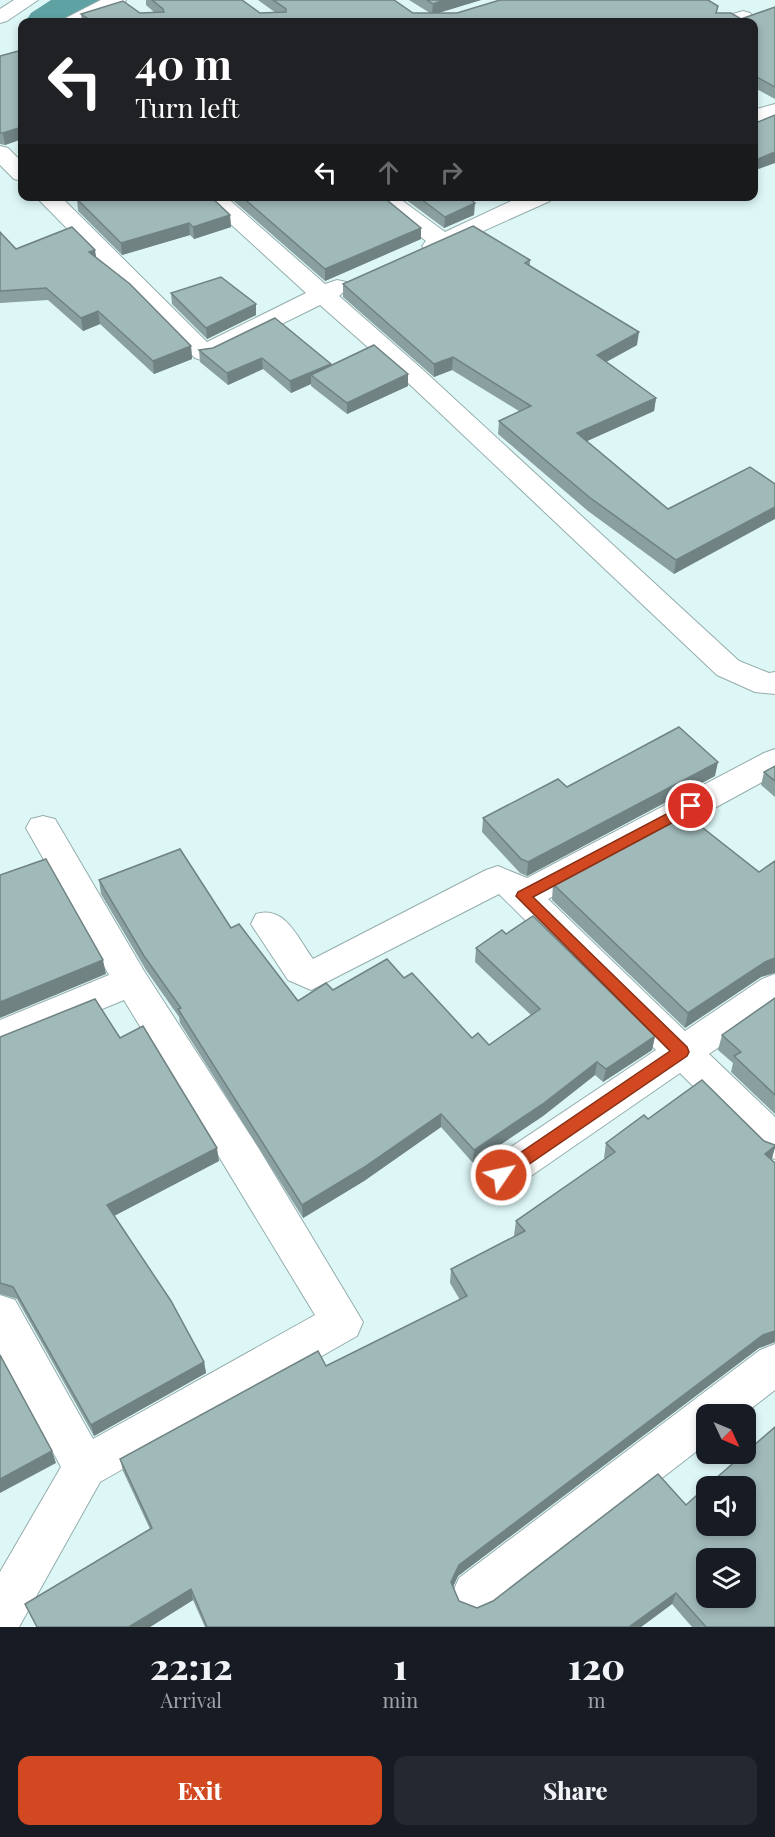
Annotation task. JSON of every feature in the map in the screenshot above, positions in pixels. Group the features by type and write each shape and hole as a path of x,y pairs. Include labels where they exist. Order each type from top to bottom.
{"street":[{"path":"0,17 28,0"},
{"path":"83,18 124,2"},
{"path":"758,115 775,110"},
{"path":"0,153 18,170"},
{"path":"54,201 204,352 320,294 361,277"},
{"path":"218,201 412,374 728,668 772,686"},
{"path":"388,201 443,242"},
{"path":"412,255 530,201"},
{"path":"523,896 775,761"},
{"path":"0,1617 85,1467 342,1322 131,981 43,828"},
{"path":"268,924 300,970 310,976 498,879 511,884 775,1142"},
{"path":"0,1036 131,981"},
{"path":"501,1175 775,989"},
{"path":"0,1314 85,1467"},
{"path":"724,1404 775,1364"},
{"path":"475,1594 696,1426"}],"building":[{"path":"152,0 242,0 260,13 286,12 286,9 273,0 394,0 413,13 457,13 500,0 708,0 718,6 716,13 731,13 739,18 87,18 81,14 123,1 140,13 164,12"},
{"path":"427,0 444,0 433,4"},
{"path":"775,7 775,87 758,78 758,18 744,18"},
{"path":"18,51 18,128 3,133 0,133 0,56"},
{"path":"775,115 775,152 758,159 758,122"},
{"path":"79,201 215,201 230,215 193,227 189,223 121,243"},
{"path":"247,201 388,201 421,228 325,269"},
{"path":"424,201 472,201 475,203 445,217"},
{"path":"473,226 530,260 525,263 639,332 597,355 656,398 577,433 668,509 750,467 775,484 775,507 676,560 589,497 499,421 531,406 453,357 434,364 343,284"},
{"path":"72,227 95,250 89,252 130,284 191,346 153,361 98,311 81,318 46,288 0,291 0,232 16,249"},
{"path":"221,277 256,304 206,328 171,293"},
{"path":"275,318 331,364 290,381 262,358 227,373 199,350 213,348"},
{"path":"374,345 408,374 347,403 311,375"},
{"path":"679,727 718,762 528,862 521,859 483,818 558,779 567,787"},
{"path":"775,766 775,781 764,772"},
{"path":"684,813 759,872 775,861 775,958 765,962 688,1013 553,884"},
{"path":"180,849 231,928 239,924 298,1001 326,983 333,990 387,959 404,978 412,973 472,1038 478,1033 489,1045 540,1009 476,948 502,930 506,934 533,916 655,1036 606,1069 597,1062 544,1103 474,1150 441,1114 363,1168 302,1205 178,1009 181,1008 144,956 99,880"},
{"path":"46,859 103,960 0,1002 0,875"},
{"path":"775,998 775,1095 734,1056 741,1052 722,1035"},
{"path":"95,999 120,1038 143,1026 217,1148 107,1205 171,1301 204,1362 91,1425 13,1287 0,1283 0,1037"},
{"path":"702,1080 764,1141 775,1145 765,1154 775,1163 775,1331 763,1335 459,1565 451,1582 459,1601 477,1608 493,1601 658,1474 686,1505 696,1496 696,1536 756,1536 756,1476 719,1476 732,1464 756,1464 756,1443 775,1427 775,1627 706,1627 676,1593 629,1627 207,1627 191,1589 129,1627 37,1627 25,1604 152,1528 120,1459 318,1351 326,1366 467,1296 451,1269 525,1231 516,1221 615,1152 606,1143 644,1115 648,1119"},
{"path":"0,1355 52,1451 0,1479"}],"waterway":[{"path":"52,18 80,0"}],"route":[{"path":"501,1175 681,1052 523,896 691,806"}]}
